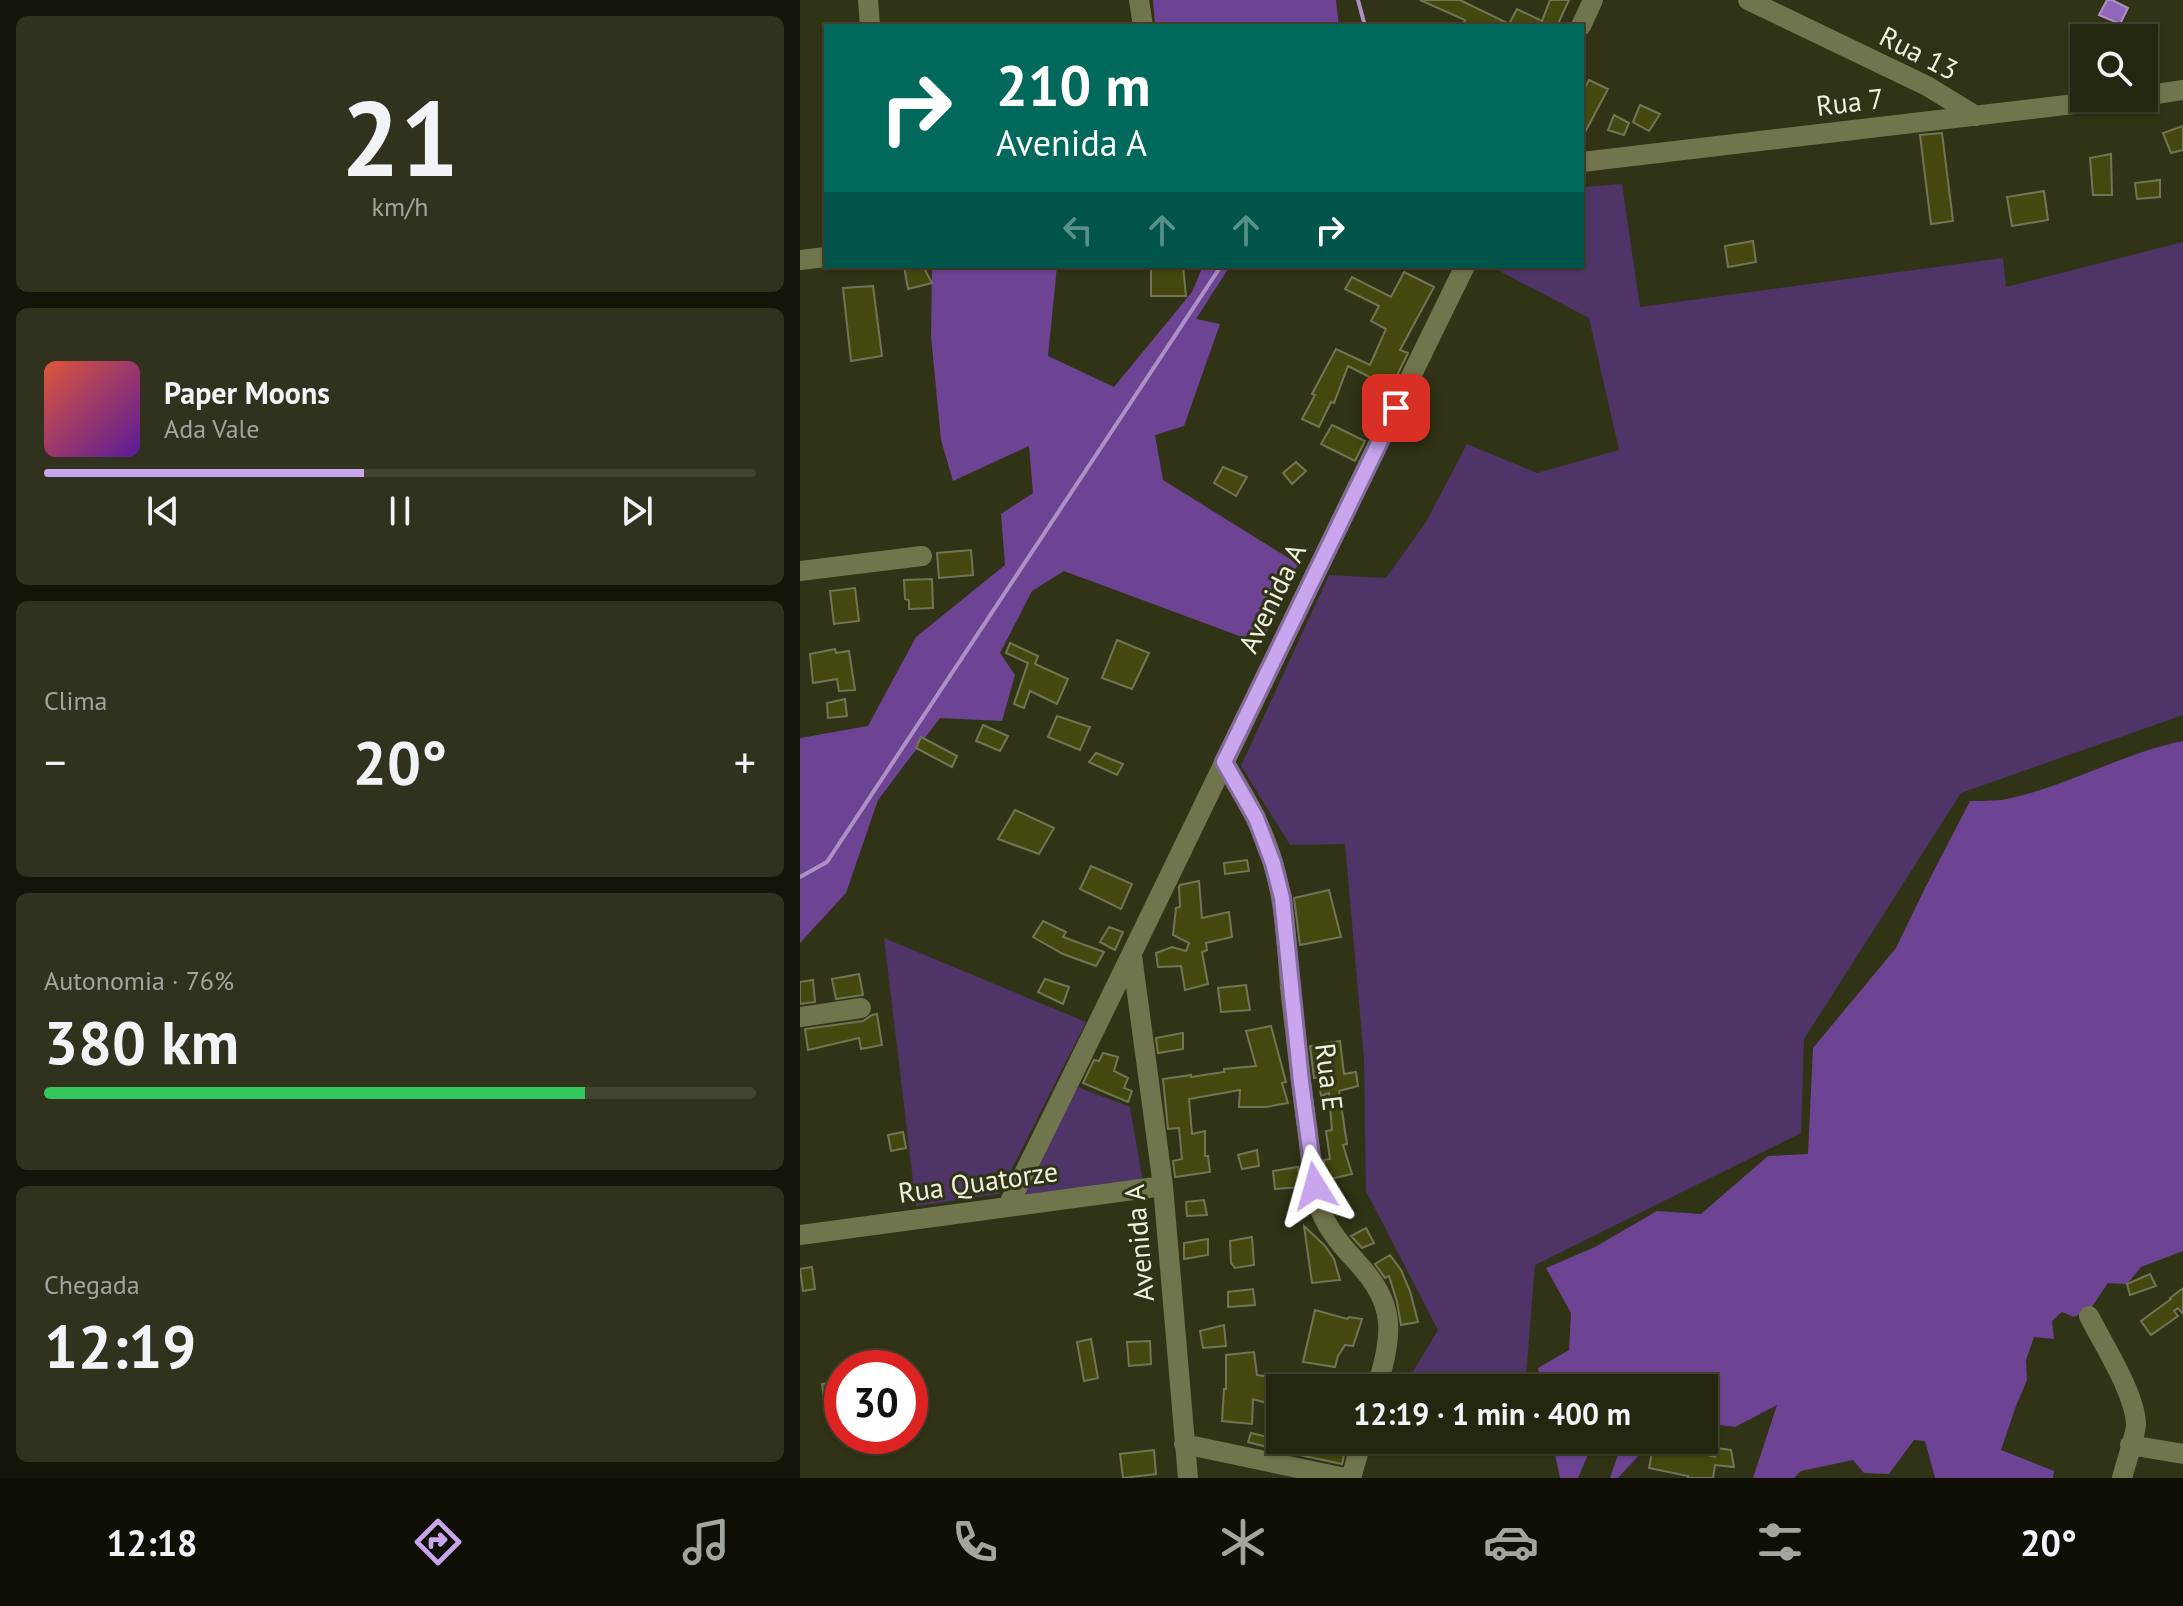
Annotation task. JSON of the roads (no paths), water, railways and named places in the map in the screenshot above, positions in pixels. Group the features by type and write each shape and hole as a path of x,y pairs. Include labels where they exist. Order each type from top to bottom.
{"street":[{"path":"868,0 870,24"},
{"path":"1139,0 1143,24"},
{"path":"1582,24 1593,0"},
{"name":"Rua 13","path":"1748,0 1927,86 1976,116"},
{"path":"2158,94 2183,90"},
{"name":"Rua 7","path":"1584,162 2070,105"},
{"path":"800,260 824,257"},
{"name":"Avenida A","path":"1008,1206 1464,268"},
{"path":"800,571 922,556"},
{"name":"Rua E","path":"1224,762 1256,818 1282,898 1301,1082 1318,1204 1341,1246 1367,1273 1385,1302 1389,1321 1381,1374"},
{"name":"Avenida A","path":"1132,956 1163,1186 1188,1478"},
{"path":"800,1017 861,1008"},
{"name":"Rua Quatorze","path":"800,1235 1163,1186"},
{"path":"2089,1316 2121,1377 2136,1425 2122,1478"},
{"path":"1184,1444 1348,1478 1357,1454"},
{"path":"2130,1445 2183,1454"}],"waterway":[{"path":"1358,0 1364,24"},
{"path":"800,877 827,862 1220,268"}]}
